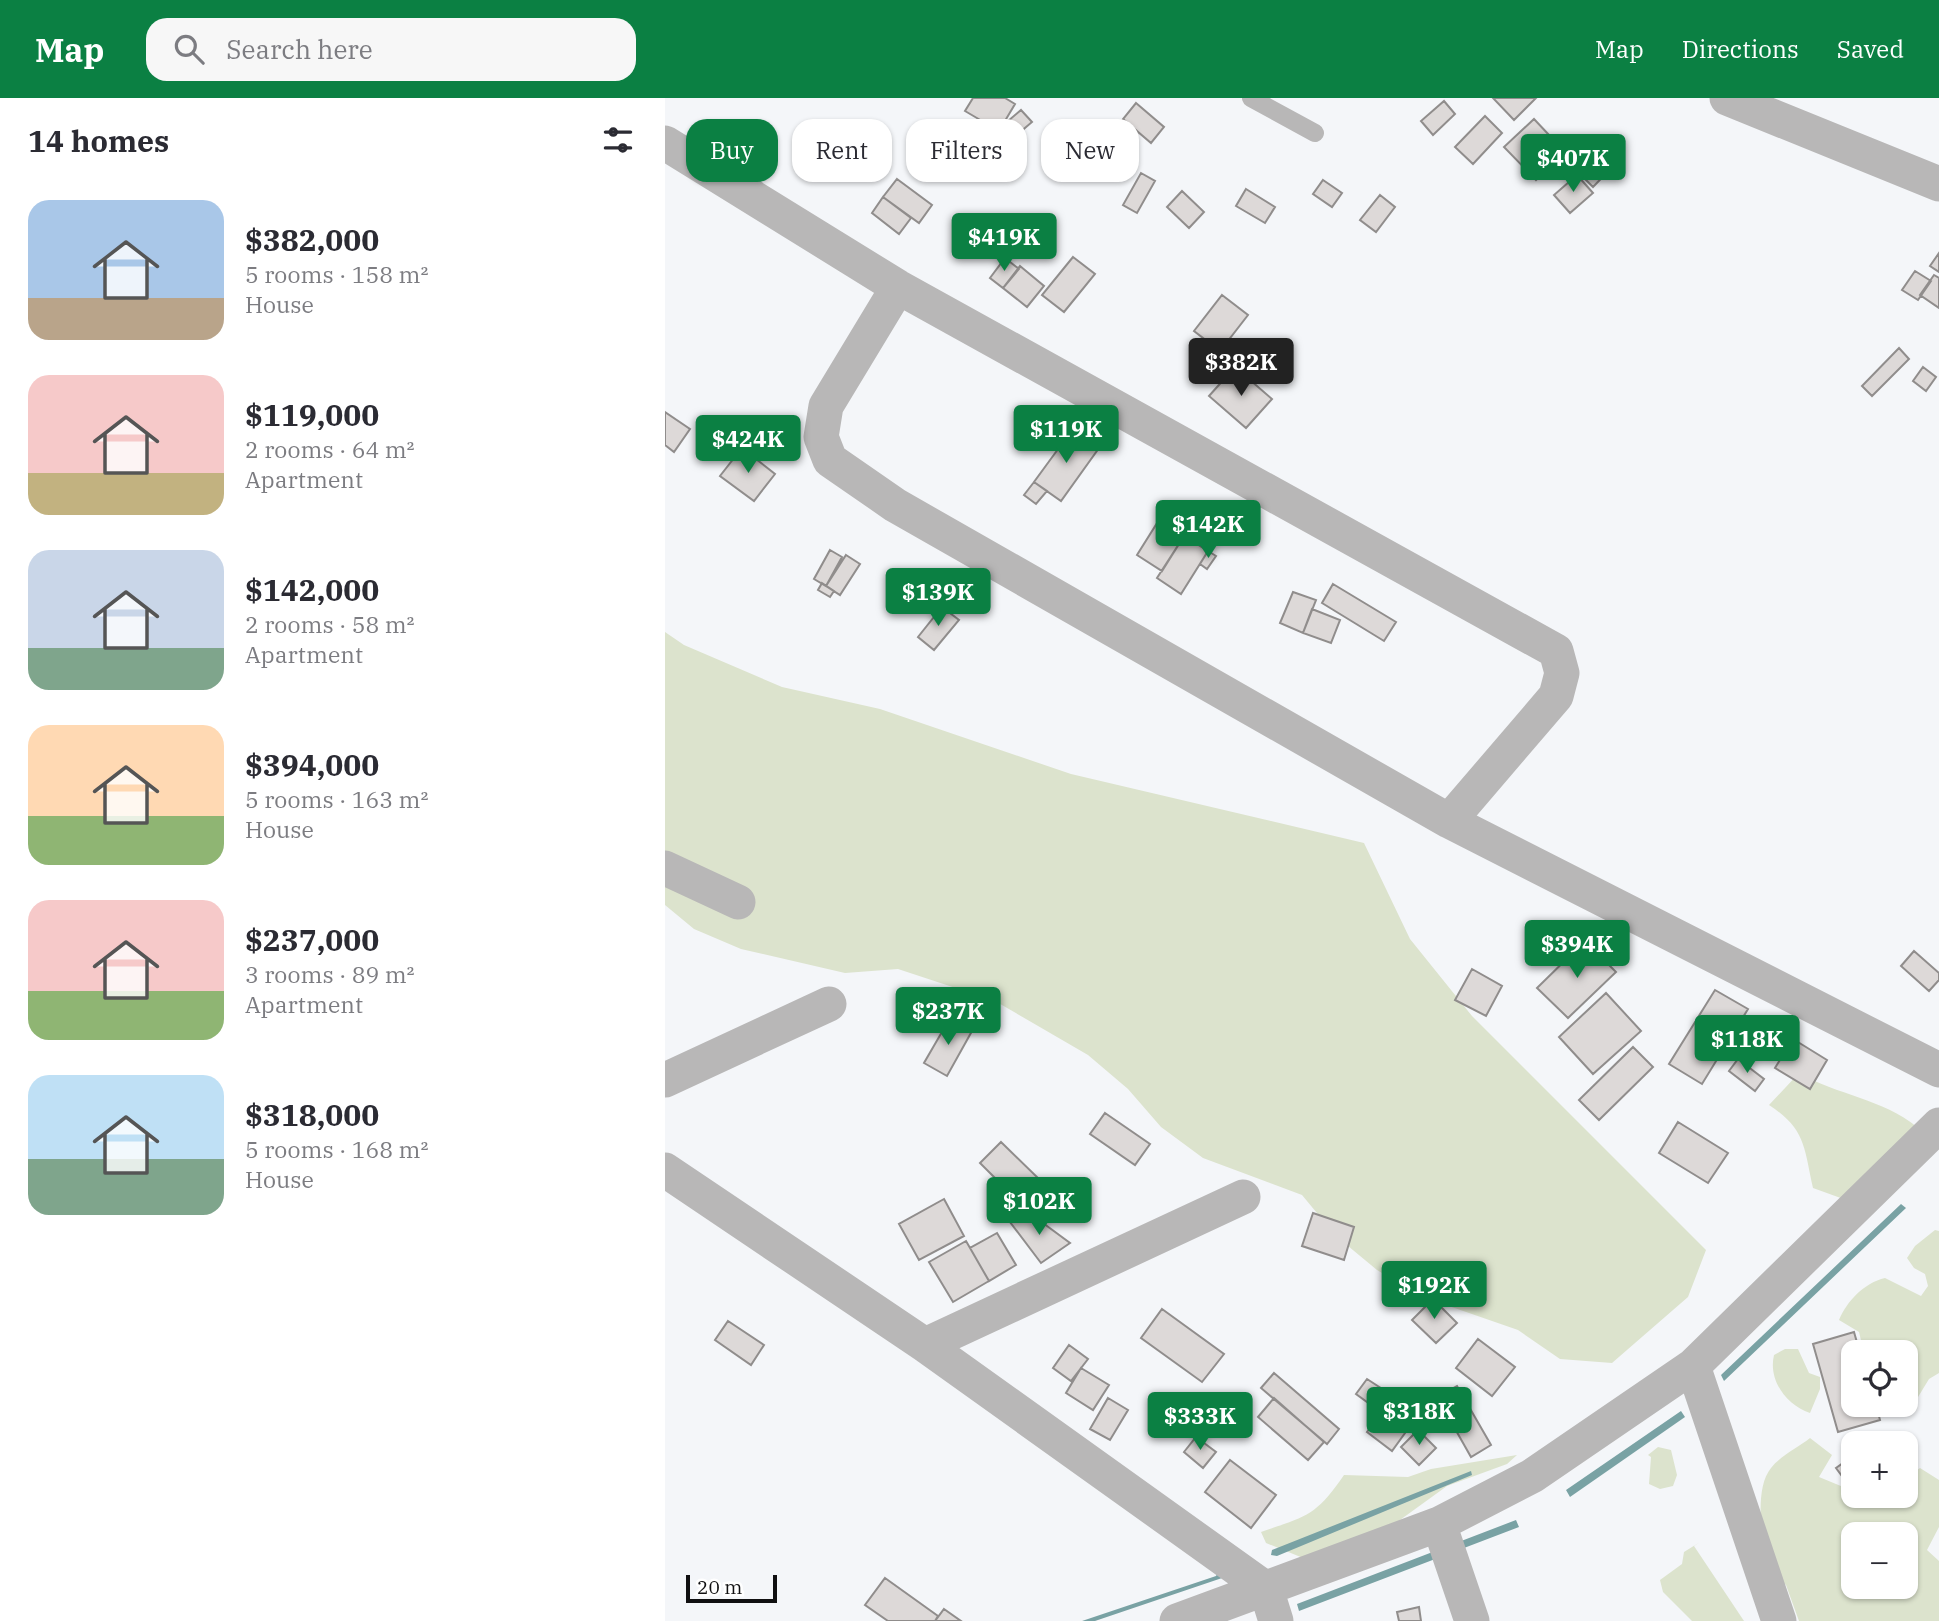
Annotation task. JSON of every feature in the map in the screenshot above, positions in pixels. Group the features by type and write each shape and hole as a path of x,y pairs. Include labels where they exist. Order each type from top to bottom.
{"street":[{"path":"1727,98 1939,184"},
{"path":"665,143 898,287 1556,651 1562,673 1556,696 1449,821"},
{"path":"898,287 826,406 821,437 829,460 895,505 1449,821 1939,1070"},
{"path":"665,868 739,902"},
{"path":"665,1080 829,1004"},
{"path":"1177,1621 1271,1605 1532,1476 1693,1366 1939,1125"},
{"path":"665,1170 925,1345 1271,1605"},
{"path":"925,1345 1243,1196"},
{"path":"1693,1366 1779,1621"},
{"path":"1439,1524 1472,1621"}],"lane":[{"path":"1251,98 1315,133"}],"green space":[{"path":"665,632 684,645 782,687 880,709 1071,774 1364,843 1410,939 1472,1016 1706,1250 1688,1297 1612,1363 1560,1359 1518,1330 1420,1296 1377,1270 1336,1236 1302,1195 1203,1158 1161,1127 1128,1089 1088,1055 995,1001 898,969 845,973 741,949 694,929 665,905"},
{"path":"1799,1073 1875,1103 1917,1127 1860,1205 1813,1188 1805,1150 1797,1131 1769,1105"},
{"path":"1935,1230 1939,1231 1939,1373 1929,1379 1918,1397 1918,1340 1861,1340 1859,1332 1839,1320 1857,1294 1877,1280 1885,1278 1921,1296 1928,1286 1925,1274 1914,1268 1907,1258 1915,1246"},
{"path":"1785,1349 1798,1349 1809,1373 1820,1377 1820,1389 1810,1413 1786,1398 1776,1382 1774,1355"},
{"path":"1810,1438 1832,1455 1819,1477 1841,1486 1841,1508 1918,1508 1918,1469 1920,1468 1939,1480 1939,1527 1927,1550 1939,1561 1939,1621 1799,1621 1786,1585 1767,1570 1762,1532 1761,1503 1765,1478 1784,1456"},
{"path":"1658,1447 1671,1450 1677,1475 1673,1486 1660,1489 1649,1484 1651,1457 1648,1455"},
{"path":"1517,1455 1507,1464 1447,1486 1382,1533 1303,1558 1266,1543 1261,1532 1300,1518 1318,1507 1344,1475 1408,1477 1431,1469"},
{"path":"1700,1542 1694,1546 1744,1621 1692,1621 1663,1592 1660,1580 1682,1564 1684,1552"}],"water":[{"path":"1901,1204 1906,1208 1724,1381 1721,1375"},
{"path":"1681,1411 1685,1417 1570,1497 1566,1490"},
{"path":"1471,1471 1472,1475 1277,1556 1271,1555 1272,1550"},
{"path":"1516,1520 1519,1527 1299,1611 1297,1604"},
{"path":"1218,1572 1225,1577 1095,1621 1082,1621 1216,1576"}],"building":[{"path":"973,98 1005,98 1015,104 1006,119 979,119 965,111"},
{"path":"1493,98 1536,98 1514,120"},
{"path":"1444,101 1455,114 1433,135 1421,121"},
{"path":"1136,103 1164,127 1151,143 1139,133 1139,119 1123,119"},
{"path":"1021,110 1032,122 1027,126 1027,119 1010,119"},
{"path":"1485,116 1502,133 1473,164 1455,147"},
{"path":"1534,119 1565,152 1536,180 1504,147"},
{"path":"1594,138 1618,161 1593,187 1569,163"},
{"path":"1141,173 1155,181 1137,213 1123,205 1136,182 1139,182"},
{"path":"1577,175 1593,193 1570,213 1554,195"},
{"path":"897,179 932,205 919,223 883,197"},
{"path":"1323,180 1342,193 1332,207 1313,194"},
{"path":"1246,189 1275,207 1265,223 1236,206"},
{"path":"1182,191 1204,212 1189,228 1167,207"},
{"path":"1380,195 1395,207 1376,232 1360,220"},
{"path":"883,197 911,218 899,234 872,213"},
{"path":"1939,253 1939,272 1930,266"},
{"path":"1073,257 1095,274 1064,312 1042,295"},
{"path":"1005,258 1019,269 1003,288 990,278"},
{"path":"1020,266 1044,286 1027,307 1003,288"},
{"path":"1915,271 1931,281 1918,300 1902,290"},
{"path":"1934,275 1939,278 1939,308 1920,295"},
{"path":"1222,295 1248,315 1220,351 1194,331"},
{"path":"1899,348 1909,359 1872,396 1862,386"},
{"path":"1235,367 1272,399 1246,428 1209,396"},
{"path":"1923,367 1936,377 1926,391 1913,381"},
{"path":"665,412 690,429 674,452 665,445"},
{"path":"1072,430 1099,448 1061,501 1034,482"},
{"path":"742,448 775,474 754,501 720,476"},
{"path":"1034,482 1047,491 1036,504 1024,495"},
{"path":"1159,520 1184,536 1162,571 1137,555"},
{"path":"1184,536 1208,551 1181,594 1157,578"},
{"path":"830,550 842,557 826,586 814,579"},
{"path":"1208,551 1216,556 1207,569 1200,564"},
{"path":"846,555 860,564 840,595 826,586"},
{"path":"822,583 834,591 830,597 818,590"},
{"path":"1333,584 1396,622 1384,641 1322,603"},
{"path":"1293,592 1316,600 1303,633 1280,623"},
{"path":"942,607 959,620 934,650 918,637"},
{"path":"1312,609 1340,620 1331,643 1303,633"},
{"path":"1585,941 1616,972 1568,1018 1537,988"},
{"path":"1914,951 1939,973 1939,980 1929,991 1901,966"},
{"path":"1472,969 1502,986 1486,1016 1455,1000"},
{"path":"1715,990 1748,1009 1702,1084 1669,1064"},
{"path":"1606,993 1641,1031 1593,1074 1559,1037"},
{"path":"950,1018 972,1031 947,1076 924,1063"},
{"path":"1793,1039 1827,1060 1810,1089 1775,1068"},
{"path":"1633,1047 1653,1067 1599,1120 1579,1100"},
{"path":"1738,1059 1764,1079 1755,1091 1729,1071"},
{"path":"1105,1113 1150,1144 1135,1165 1090,1134"},
{"path":"1678,1122 1728,1153 1708,1183 1659,1153"},
{"path":"1001,1142 1039,1179 1018,1201 980,1163"},
{"path":"944,1199 964,1236 919,1260 899,1224"},
{"path":"1028,1212 1070,1243 1041,1263 1010,1222"},
{"path":"1313,1213 1354,1227 1344,1260 1302,1246"},
{"path":"997,1233 1016,1265 989,1281 970,1248"},
{"path":"966,1241 989,1281 953,1302 929,1262"},
{"path":"1433,1299 1457,1323 1436,1343 1412,1320"},
{"path":"1162,1309 1224,1354 1202,1382 1141,1338"},
{"path":"728,1321 764,1345 751,1365 715,1340"},
{"path":"1854,1332 1856,1340 1841,1340 1841,1417 1879,1417 1880,1420 1838,1432 1813,1344"},
{"path":"1478,1339 1515,1367 1492,1396 1456,1368"},
{"path":"1069,1345 1088,1359 1071,1381 1053,1368"},
{"path":"1081,1368 1109,1385 1093,1410 1066,1393"},
{"path":"1274,1373 1339,1429 1327,1444 1261,1388"},
{"path":"1367,1379 1390,1394 1378,1410 1356,1394"},
{"path":"1457,1386 1491,1445 1471,1457 1437,1397"},
{"path":"1392,1397 1418,1415 1392,1451 1367,1432"},
{"path":"1108,1398 1128,1410 1110,1440 1090,1429"},
{"path":"1274,1398 1324,1442 1308,1460 1258,1417"},
{"path":"1418,1430 1436,1448 1419,1465 1401,1447"},
{"path":"1196,1437 1216,1452 1203,1468 1184,1452"},
{"path":"1230,1460 1276,1495 1251,1528 1205,1492"},
{"path":"885,1578 938,1616 935,1621 888,1621 865,1605"},
{"path":"1419,1607 1421,1621 1399,1621 1397,1612"},
{"path":"944,1609 961,1621 935,1621"}]}
